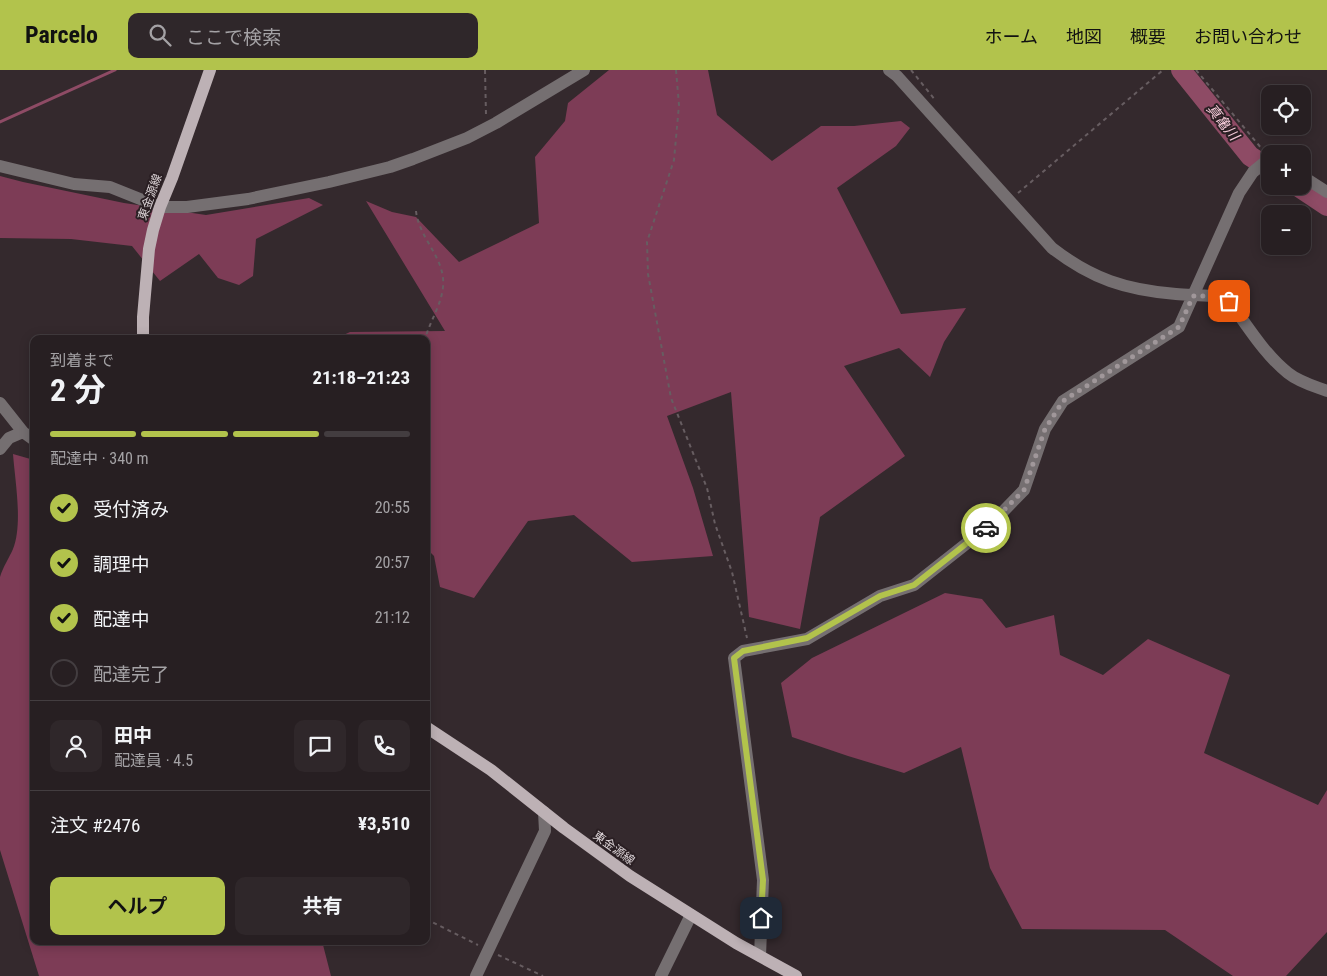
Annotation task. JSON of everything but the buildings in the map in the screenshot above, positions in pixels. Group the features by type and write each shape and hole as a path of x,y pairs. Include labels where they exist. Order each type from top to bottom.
{"main road":[{"name":"東金源線","path":"143,335 148,249 160,207 210,70"},
{"name":"東金源線","path":"430,730 491,770 630,876 736,943 796,976"}],"street":[{"path":"0,166 74,184 110,187 160,207 187,207 248,199 329,182 406,162 467,138 584,70"},
{"path":"889,70 898,76 1052,248 1067,259 1098,277 1126,287 1193,296 1220,296 1229,301 1273,359 1289,374 1303,382 1327,391"},
{"path":"760,956 763,880 734,658 743,651 807,638 880,596 914,585 990,525 1024,490 1045,429 1063,401 1179,327 1239,193 1261,163"},
{"path":"1311,182 1327,192"},
{"path":"0,403 22,432 30,437"},
{"path":"0,449 9,438 22,432"},
{"path":"476,976 545,831 544,812"},
{"path":"661,976 691,914"}],"path":[{"path":"485,70 486,128"},
{"path":"676,70 679,105 674,160 647,242 648,274 671,398 707,488 715,524 732,572 749,650"},
{"path":"911,70 941,106"},
{"path":"1016,196 1163,70"},
{"path":"1197,71 1261,147"},
{"path":"416,211 417,220 441,264 443,275 440,304 427,335"}],"shaded area":[{"path":"609,70 708,70 717,115 772,161 821,126 854,126 901,121 910,128 896,146 837,188 901,314 966,308 944,342 930,377 899,348 844,366 905,456 820,517 800,629 749,617 731,392 667,416 693,488 713,556 632,562 574,515 528,521 474,598 440,587 434,556 430,552 430,335 344,335 350,332 445,331 366,201 392,212 416,217 459,262 539,223 535,157 565,121 568,103"},
{"path":"0,176 124,203 206,215 309,198 323,205 256,239 253,276 239,285 218,278 199,254 160,281 132,246 71,239 0,238"},
{"path":"13,454 30,459 30,945 323,945 331,976 39,976 0,850 0,577 16,539 18,502"},
{"path":"945,593 982,599 1006,628 1054,615 1060,655 1103,675 1148,639 1230,675 1204,753 1318,805 1327,790 1327,932 1286,976 1233,976 1165,930 1022,929 990,868 961,747 904,773 792,737 781,683 812,658"}],"waterway":[{"path":"0,122 115,70"},
{"name":"真亀川","path":"1181,70 1250,156 1261,163"},
{"name":"真亀川","path":"1310,195 1327,206"}],"way so far":[{"path":"986,528 1024,490 1045,429 1063,401 1179,327 1193,296 1220,296 1229,301"}],"route":[{"path":"761,918 763,880 734,658 743,651 807,638 880,596 914,585 986,528"}]}
